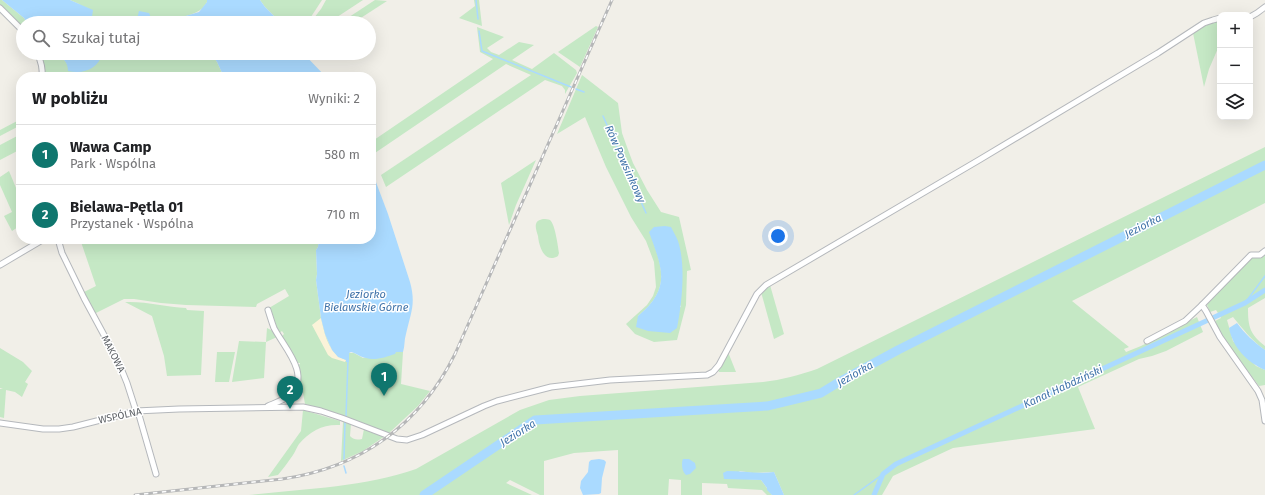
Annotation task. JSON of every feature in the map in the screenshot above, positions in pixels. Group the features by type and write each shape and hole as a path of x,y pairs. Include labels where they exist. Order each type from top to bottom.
{"street":[{"path":"1253,16 1258,14 1265,7"},
{"path":"0,8 16,24"},
{"name":"WSPÓLNA","path":"0,423 43,429 58,429 73,427 136,411 303,407 342,418 396,439 407,440 419,437 491,403 551,387 610,380 707,374 713,372 719,365 757,294 766,285 986,156 1158,53 1204,23 1217,19"},
{"path":"41,60 42,72"},
{"path":"0,265 36,244"},
{"name":"MAKOWA","path":"59,244 62,253 84,298 118,361 136,411 139,415 156,474"},
{"path":"1147,341 1185,321 1252,255 1260,255 1265,251"},
{"path":"1202,305 1220,337 1258,391 1262,400 1265,421"},
{"name":"WSPÓLNA","path":"265,408 290,395 295,388 298,378 296,364 274,328 268,310"}],"green space":[{"path":"0,0 2,0 22,16 16,16 16,21 0,6"},
{"path":"70,0 207,0 198,12 187,16 91,16 79,4"},
{"path":"260,0 322,0 312,16 274,16"},
{"path":"326,0 363,0 339,16 316,16"},
{"path":"375,0 387,1 364,16 351,16"},
{"path":"474,0 479,0 482,26 459,18 475,6"},
{"path":"1214,21 1217,21 1217,51 1209,69 1204,87 1193,33"},
{"path":"596,26 598,27 580,67 558,52"},
{"path":"477,27 504,37 487,48 491,52 499,55 519,42 534,45 512,60 532,69 554,53 576,70 577,73 565,94 565,90 562,86 545,80 386,187 381,175 531,75 506,64 376,152 376,139 493,59 480,52"},
{"path":"42,60 64,60 68,66 93,60 216,60 222,72 44,72"},
{"path":"582,75 618,103 622,133 633,163 647,190 661,212 679,217 691,270 687,271 686,305 677,340 654,342 635,334 626,324 647,305 653,296 656,287 654,262 646,241 631,217 606,167 585,117 557,134","holes":["650,232 681,307 638,316 649,306 660,287 660,267"]},
{"path":"16,122 16,128 0,136 0,130"},
{"path":"16,137 16,152 0,160 0,145"},
{"path":"1265,147 1265,203 1072,301 1129,347 1124,349 1126,352 1141,346 1197,317 1203,332 1166,351 1139,359 1078,387 1095,429 953,448 893,476 882,495 784,495 774,472 752,473 740,471 727,479 761,480 772,495 767,495 762,490 728,488 727,484 702,483 702,495 681,495 681,480 669,479 668,495 618,495 618,450 574,453 544,461 544,495 540,495 510,480 506,483 532,495 249,495 355,484 397,475 416,469 520,410 549,400 580,396 763,382 790,377 817,369"},
{"path":"536,160 516,205 509,225 501,183"},
{"path":"9,171 16,188 16,228 12,231 4,216 12,212 0,185 0,177"},
{"path":"543,219 550,220 555,230 559,253 558,256 553,258 546,256 541,249 536,230 536,223"},
{"path":"82,244 318,244 316,250 316,280 321,318 325,334 332,350 349,362 349,353 354,353 363,358 403,352 401,384 430,391 418,406 389,433 305,404 298,365 300,363 298,363 281,337 284,334 282,331 279,333 269,308 289,296 285,289 257,304 256,307 186,305 124,299 94,314 84,292 96,286"},
{"path":"1265,254 1265,298 1248,308 1249,325 1251,330 1256,338 1265,346 1265,350 1252,339 1233,317 1227,320 1233,341 1256,366 1265,370 1265,385 1259,386 1219,330 1215,321 1221,318 1216,310 1210,312 1207,305 1208,302 1251,258 1259,257"},
{"path":"770,285 784,334 774,339 761,292"},
{"path":"125,302 148,303 186,308 187,310 204,311 201,375 167,376 164,356 152,316"},
{"path":"267,328 273,331 277,337 266,342"},
{"path":"239,341 266,342 264,378 232,382"},
{"path":"0,348 23,362 32,371 25,382 28,384 22,397 15,392 6,390 4,418 0,417 0,389 3,389 0,388"},
{"path":"217,352 235,352 229,382 215,382"},
{"path":"728,352 736,372 719,372 718,370"},
{"path":"303,410 340,421 340,425 322,427 312,432 299,444 293,455 278,475 268,477 301,431"},
{"path":"343,422 351,424 350,436 357,440 362,439 364,429 385,436 363,451 341,461"}],"sand":[{"path":"321,318 328,343 335,353 346,360 345,362 332,358 328,355 312,325"}],"water":[{"path":"2,0 70,0 93,10 92,16 22,16"},
{"path":"207,0 260,0 274,16 185,16 199,12"},
{"path":"139,11 149,13 150,16 138,16"},
{"path":"64,60 99,60 94,67 89,70 79,72 68,71"},
{"path":"216,60 310,60 321,72 222,72"},
{"name":"Jeziorko Bielawskie Górne","path":"376,182 388,214 410,282 413,296 403,352 396,352 395,354 388,356 369,359 351,352 349,353 349,362 346,362 346,360 338,357 332,350 325,334 321,318 316,280 316,250 318,244 376,244"},
{"path":"654,227 671,227 678,241 683,272 682,296 677,328 670,333 648,331 636,327 638,316 649,306 660,287 661,277 658,256 649,232"},
{"path":"1237,323 1250,338 1265,350 1265,370 1252,363 1237,348 1229,328"},
{"path":"599,459 606,462 602,478 601,493 583,495 580,488 581,481 588,472 589,462 591,460"},
{"path":"683,459 689,459 695,463 696,468 690,474 686,475 683,470"},
{"path":"727,471 762,473 774,472 784,495 772,495 761,480 724,479 723,473"}],"waterway":[{"name":"Rów Powsinkowy","path":"476,0 478,19"},
{"name":"Rów Powsinkowy","path":"479,31 482,51 571,87"},
{"name":"Rów Powsinkowy","path":"576,89 584,92"},
{"name":"Rów Powsinkowy","path":"603,116 646,213"},
{"name":"Jeziorka","path":"424,495 535,420 767,406 821,393 898,350 1265,165"},
{"path":"1245,303 1265,276"},
{"name":"Kanał Habdziński","path":"874,495 883,474 896,464 1245,303 1265,290"},
{"path":"346,416 348,360"},
{"path":"344,459 345,422"},
{"path":"344,466 346,473"},
{"path":"854,495 883,474"}],"railway":[{"path":"135,495 282,479 310,473 337,465 362,453 385,439 405,422 424,402 441,379 455,354 612,0"}],"place":[{"name":"Wawa Camp","path":"384,396"},
{"name":"Bielawa-Pętla 01","path":"290,409"}]}
